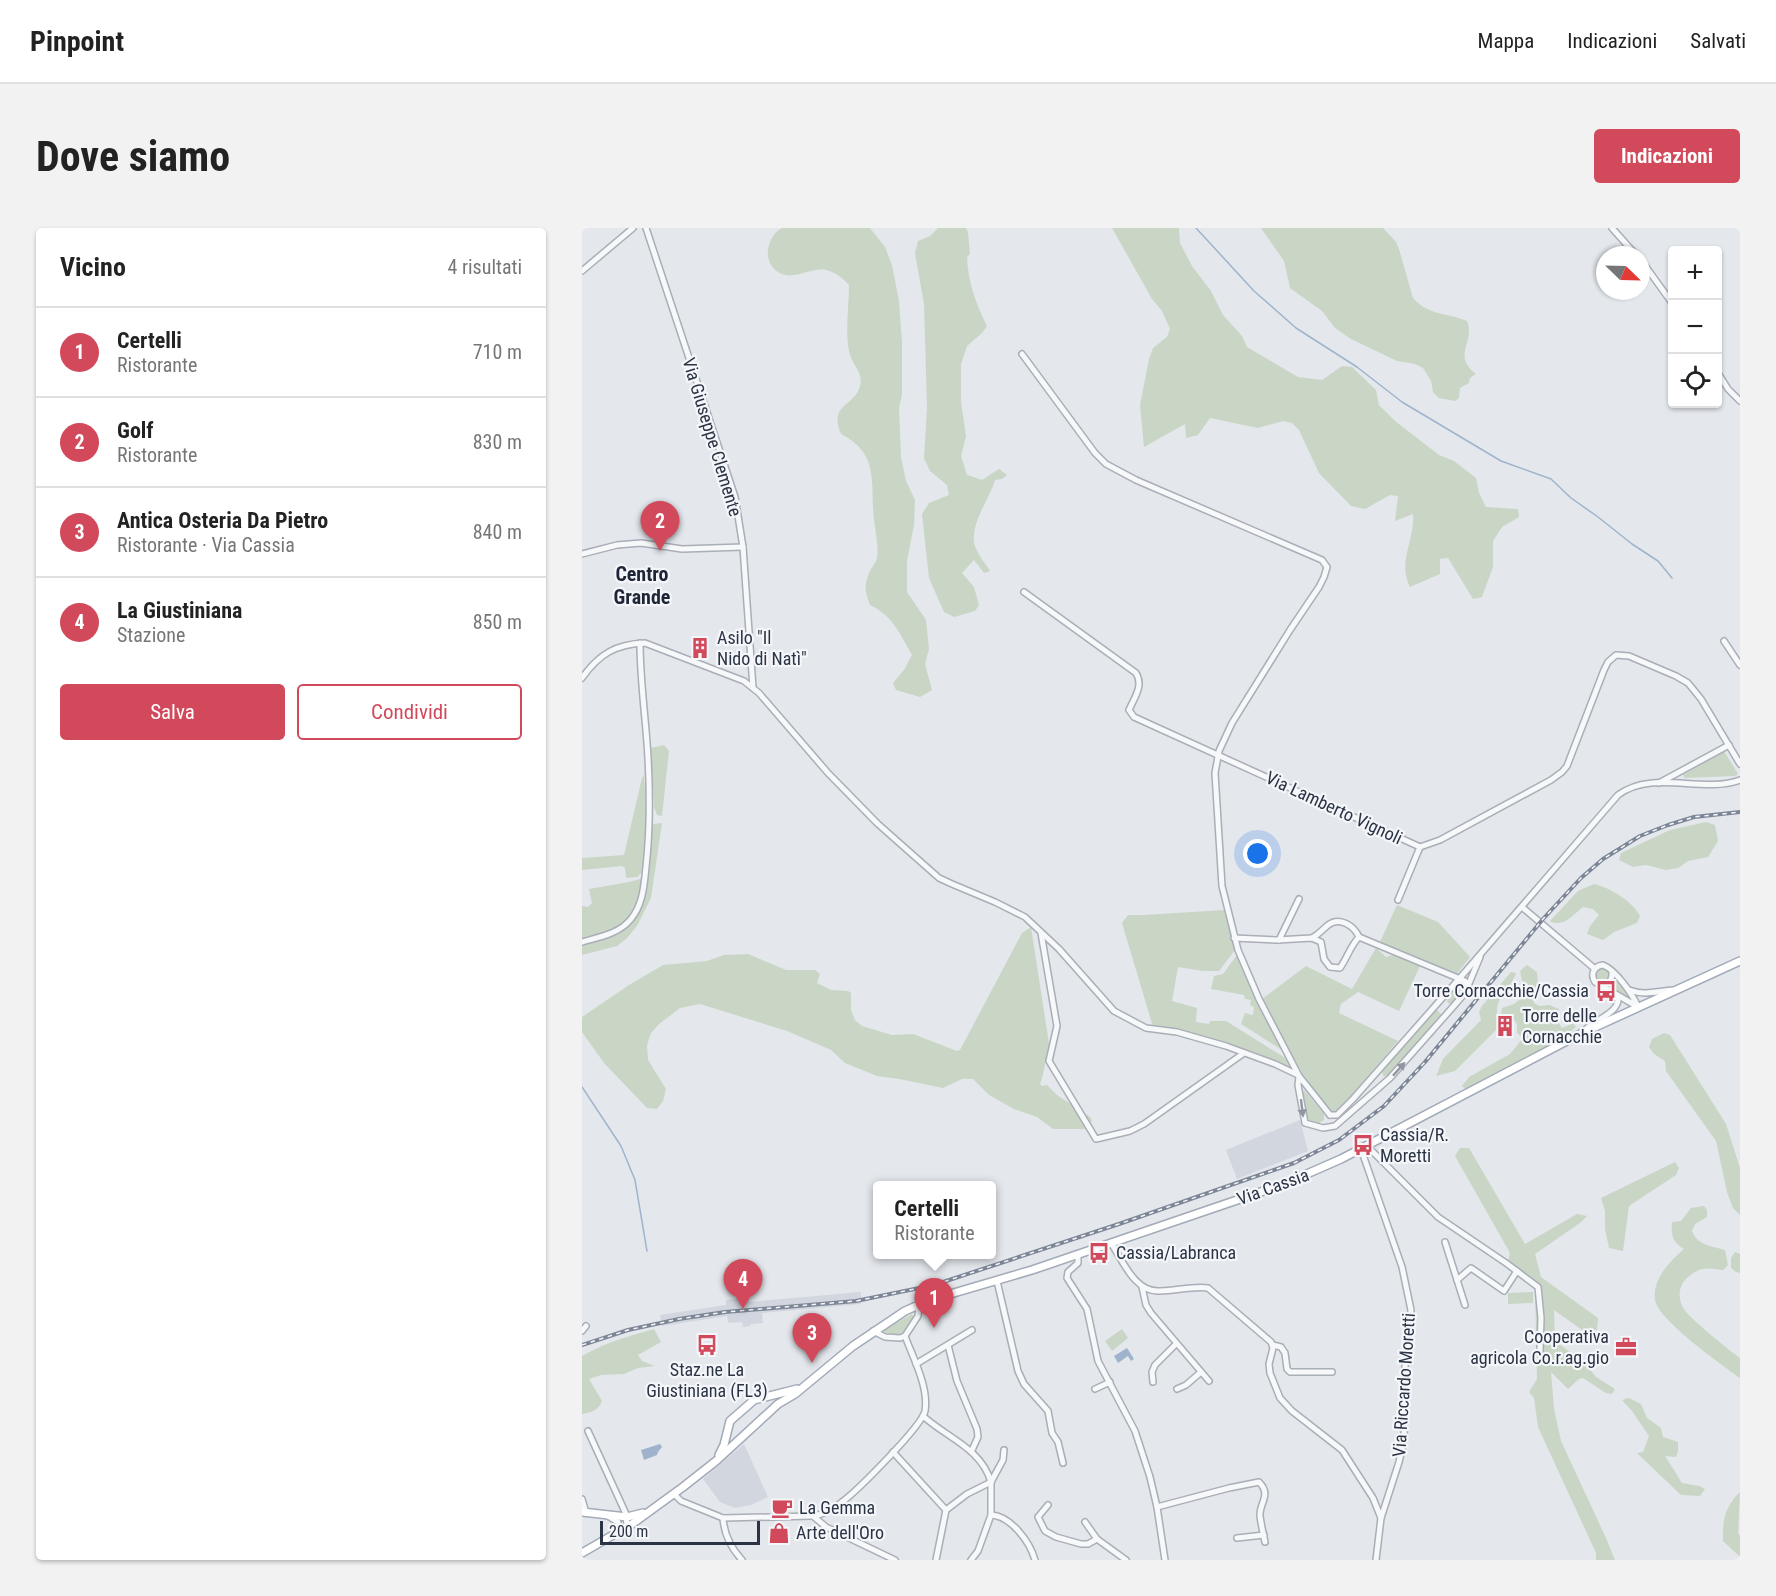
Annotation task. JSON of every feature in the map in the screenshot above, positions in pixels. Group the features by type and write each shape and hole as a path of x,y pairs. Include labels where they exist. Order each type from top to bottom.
{"main road":[{"name":"Via Cassia","path":"582,1553 627,1527 674,1494 716,1461 783,1401 793,1396 873,1332 901,1313 919,1305 1078,1255 1284,1184 1364,1148 1582,1034 1740,961"},
{"name":"Via Cassia","path":"716,1461 723,1447 730,1421 754,1400 800,1389"},
{"path":"760,1398 769,1403 770,1412"},
{"path":"728,1431 733,1437 741,1437"},
{"path":"584,1512 633,1517 651,1510"}],"street":[{"path":"582,271 633,228"},
{"name":"Via Giuseppe Clemente","path":"646,228 735,497 743,547 753,688"},
{"path":"1612,228 1628,246"},
{"path":"1650,272 1670,300"},
{"path":"1022,354 1095,453 1106,464 1136,480 1322,560 1327,567 1319,587 1232,723 1218,754 1215,773 1221,877 1225,904 1238,951 1259,999 1299,1076 1330,1115"},
{"path":"1722,379 1740,401"},
{"path":"582,554 617,545 641,543 682,549 743,547"},
{"name":"Via Lamberto Vignoli","path":"1024,592 1136,673 1139,677 1139,686 1129,710 1132,716 1420,847 1440,840 1562,772 1606,666 1611,658 1616,656 1629,656 1688,683 1701,699 1740,764"},
{"path":"1724,641 1740,665"},
{"path":"582,942 612,933 626,925 641,901 644,886 649,832 648,759 640,643"},
{"path":"582,678 607,652 619,646 640,643 652,645 744,681 759,693 828,772 864,809 939,878 1019,913 1041,932 1106,1003 1123,1016 1146,1028 1177,1032 1244,1053 1275,1064 1299,1076"},
{"path":"1657,784 1729,745"},
{"path":"1330,1115 1337,1115 1353,1099 1618,795 1631,787 1657,784 1727,783 1740,780"},
{"path":"1398,900 1420,847"},
{"path":"1279,940 1299,899"},
{"path":"1522,907 1595,969"},
{"path":"1312,938 1329,924 1339,922 1350,924 1359,937 1465,981 1468,986"},
{"path":"1041,932 1057,1026 1049,1061 1096,1139 1130,1131 1156,1117 1244,1053"},
{"path":"1234,938 1279,940 1312,938 1322,942 1324,960 1330,966 1340,968 1359,937"},
{"path":"1299,1076 1303,1121 1307,1125 1327,1129 1335,1126 1384,1083 1449,1012 1465,993 1482,953"},
{"path":"1603,965 1611,970 1627,988 1638,1007 1598,984 1593,977 1595,969 1603,965"},
{"path":"1598,984 1604,985 1610,982 1611,970"},
{"path":"1627,988 1647,994 1674,990"},
{"path":"1582,1034 1592,1023 1616,1009 1618,1001 1612,992"},
{"path":"1437,1003 1449,1012"},
{"path":"1374,1074 1384,1083"},
{"path":"1353,1099 1359,1106"},
{"path":"1321,1128 1330,1115"},
{"path":"1364,1148 1438,1217 1535,1284 1540,1292 1540,1350"},
{"name":"Via Riccardo Moretti","path":"1364,1148 1402,1267 1411,1310 1405,1367 1404,1441 1381,1518 1376,1560"},
{"path":"1445,1242 1465,1305"},
{"path":"1111,1243 1142,1287 1146,1305 1151,1313 1209,1381"},
{"path":"1078,1255 1078,1263 1066,1277 1087,1310 1098,1361 1135,1431 1157,1508 1165,1560"},
{"path":"1457,1280 1471,1268 1504,1291 1517,1271"},
{"path":"997,1281 1018,1371 1024,1384 1048,1411 1052,1433 1058,1442 1063,1463"},
{"path":"1142,1287 1149,1291 1160,1292 1208,1288 1271,1341 1273,1345 1269,1370 1280,1398 1292,1411 1346,1454 1373,1498 1381,1518"},
{"path":"873,1332 885,1337 905,1336 918,1316 919,1305"},
{"path":"916,1364 972,1330"},
{"path":"674,1494 681,1501 723,1518 813,1516 824,1513 842,1502 893,1452 923,1416 925,1399 916,1364 905,1336"},
{"path":"1153,1382 1153,1368 1176,1344"},
{"path":"948,1345 957,1381 978,1434 978,1440 972,1450"},
{"path":"1273,1345 1281,1347 1285,1353 1287,1369 1290,1372 1332,1372"},
{"path":"1177,1389 1202,1372"},
{"path":"1095,1389 1110,1382"},
{"path":"923,1416 972,1450 985,1467 991,1482 991,1515 978,1551 971,1560"},
{"path":"588,1431 627,1517 627,1527"},
{"path":"936,1560 946,1510 967,1494 991,1482 1003,1460 1004,1450"},
{"path":"893,1452 946,1510"},
{"path":"1157,1508 1259,1482 1265,1493 1259,1513 1264,1538 1237,1538"},
{"path":"582,1499 584,1512"},
{"path":"1048,1505 1038,1517 1045,1531 1056,1537 1081,1544 1088,1544 1096,1539"},
{"path":"607,1515 618,1522 618,1532"},
{"path":"991,1515 1004,1519 1024,1537 1035,1560"},
{"path":"813,1516 826,1527 895,1560"},
{"path":"723,1518 723,1528 728,1540 742,1560"},
{"path":"1085,1522 1096,1539 1126,1560"}],"shaded area":[{"path":"1300,1120 1308,1151 1237,1179 1226,1150"},
{"path":"861,1292 861,1304 762,1313 763,1323 743,1327 742,1322 728,1323 727,1316 662,1326 660,1315 726,1305 726,1300 748,1298 749,1302"},
{"path":"744,1444 768,1497 751,1505 735,1508 720,1502 703,1479"}],"green space":[{"path":"782,228 870,228 885,247 892,265 899,301 902,343 902,395 899,408 901,457 906,481 915,500 914,525 907,561 907,592 926,620 929,649 925,664 932,690 920,697 896,690 893,683 904,670 912,655 900,633 885,614 870,605 866,591 867,579 877,553 871,470 862,451 841,434 838,424 840,411 857,393 861,381 850,356 848,343 849,285 833,272 826,270 788,275 775,269 769,261 768,250 772,237"},
{"path":"938,228 966,228 968,232 970,254 967,257 971,284 987,326 967,346 961,364 961,402 966,436 961,456 967,475 982,480 999,469 1007,475 995,480 978,518 974,534 976,549 990,571 984,573 974,560 962,573 974,587 979,605 975,611 954,617 944,612 929,578 922,514 929,503 949,495 947,485 930,471 924,458 927,408 924,304 915,253 918,241 930,236"},
{"path":"1112,228 1179,228 1180,243 1192,266 1211,291 1223,315 1242,336 1247,347 1298,377 1322,380 1342,366 1352,367 1376,390 1379,405 1395,421 1439,455 1454,461 1476,478 1479,493 1486,507 1518,509 1519,517 1502,527 1493,541 1493,567 1482,597 1473,599 1448,558 1440,559 1440,574 1410,587 1405,569 1413,514 1395,521 1398,496 1390,495 1365,509 1351,506 1319,473 1299,430 1292,423 1283,421 1258,428 1210,418 1198,435 1186,438 1185,424 1144,447 1140,405 1149,359 1153,348 1167,337 1170,329 1162,311 1152,299"},
{"path":"1261,228 1383,228 1396,242 1399,249 1413,298 1432,311 1467,321 1469,335 1465,361 1476,374 1470,378 1469,383 1460,388 1459,398 1455,401 1439,398 1433,392 1431,381 1423,368 1397,361 1351,339 1335,328 1322,311 1290,288 1284,261"},
{"path":"664,745 669,751 662,816 657,815 654,807 651,748"},
{"path":"1724,751 1738,774 1735,776 1685,778 1683,775"},
{"path":"644,775 648,834 642,872 637,877 626,878 625,868 622,866 582,870 582,858 624,855"},
{"path":"1706,822 1715,825 1718,841 1708,857 1688,861 1678,868 1666,870 1646,865 1633,867 1619,860 1621,853 1670,830"},
{"path":"662,823 651,898 637,926 617,946 582,955 582,906 588,907 592,903 589,889 644,878 648,869 653,824"},
{"path":"1594,884 1614,892 1632,905 1640,916 1637,923 1614,932 1603,940 1587,934 1599,915 1593,909 1583,907 1564,922 1550,921 1578,891"},
{"path":"1397,905 1438,922 1470,957 1456,975 1380,942"},
{"path":"1224,910 1235,950 1219,971 1178,967 1172,1001 1197,1008 1196,1022 1209,1024 1210,1021 1226,1021 1287,1059 1294,1070 1274,1062 1153,1027 1122,923 1128,915"},
{"path":"1031,927 1050,1050 1040,1084 1047,1085 1057,1095 1090,1117 1092,1120 1088,1129 1053,1129 1037,1117 1014,1109 989,1095 973,1079 962,1079 943,1088 877,1076 845,1063 831,1050 787,1031 700,1004 680,1008 651,1033 647,1045 648,1060 666,1089 663,1101 657,1109 647,1108 604,1063 582,1032 582,1017 663,965 707,961 724,955 748,954 786,970 815,970 820,974 817,983 831,990 851,993 851,1010 855,1020 862,1026 892,1035 913,1034 957,1051 960,1050 1022,933"},
{"path":"1376,948 1386,957 1396,954 1420,966 1399,1011 1358,992 1341,1004 1339,1013 1398,1041 1336,1113 1328,1108 1307,1080 1262,999 1306,966 1352,989"},
{"path":"1237,955 1285,1052 1241,1024 1245,1013 1253,1015 1254,1007 1250,1005 1251,1000 1245,999 1244,995 1211,989 1214,976 1223,974"},
{"path":"1527,965 1537,972 1538,985 1533,995 1534,1003 1559,1009 1555,1017 1562,1028 1573,1023 1576,1027 1537,1054 1467,1090 1462,1086 1469,1077 1510,1054 1523,1038 1517,1033 1517,1024 1514,1020 1500,1019 1502,1008 1514,1004 1530,992 1528,984 1522,981 1520,971"},
{"path":"1600,968 1606,968 1610,975 1606,982 1600,982 1596,978 1596,972"},
{"path":"1511,972 1516,973 1497,1007 1499,1027 1455,1071 1436,1076 1443,1059 1481,1020 1479,1012 1482,1006"},
{"path":"1614,977 1632,998 1632,1000 1609,987"},
{"path":"1459,983 1463,986 1463,991 1453,1004 1448,1003 1447,996"},
{"path":"1437,1010 1442,1015 1441,1019 1388,1077 1383,1076 1383,1068"},
{"path":"1664,1033 1670,1035 1726,1124 1740,1168 1740,1215 1733,1208 1727,1192 1716,1141 1666,1071 1665,1061 1654,1054 1649,1047 1652,1039"},
{"path":"1304,1090 1324,1114 1324,1120 1318,1124 1306,1116"},
{"path":"1460,1148 1469,1148 1525,1244 1577,1214 1587,1216 1535,1254 1541,1277 1598,1318 1597,1330 1585,1332 1554,1310 1555,1341 1585,1363 1596,1377 1615,1389 1612,1394 1606,1393 1583,1378 1568,1389 1551,1372 1554,1409 1561,1441 1615,1560 1596,1560 1596,1553 1538,1427 1534,1398 1529,1392 1537,1379 1535,1289 1538,1283 1508,1261 1510,1253 1455,1156"},
{"path":"1675,1162 1679,1168 1676,1175 1629,1206 1623,1251 1609,1248 1605,1229 1605,1211 1601,1198"},
{"path":"1704,1206 1707,1210 1707,1217 1695,1224 1692,1231 1694,1236 1701,1242 1725,1250 1728,1265 1723,1270 1703,1269 1690,1275 1681,1286 1681,1302 1693,1319 1740,1358 1740,1378 1678,1330 1659,1309 1655,1300 1659,1278 1684,1249 1673,1238 1672,1222 1681,1221 1691,1208"},
{"path":"1735,1252 1740,1254 1740,1273 1731,1268 1731,1258"},
{"path":"1533,1292 1533,1303 1508,1304 1508,1293"},
{"path":"912,1314 913,1317 908,1327 899,1334 884,1332 885,1329"},
{"path":"654,1329 661,1342 638,1355 642,1361 655,1366 638,1368 624,1374 601,1375 589,1379 602,1401 599,1407 582,1414 582,1356 626,1337"},
{"path":"1122,1329 1128,1338 1112,1351 1105,1341"},
{"path":"1629,1398 1641,1404 1647,1418 1661,1428 1663,1437 1678,1442 1676,1457 1665,1456 1682,1483 1705,1489 1700,1496 1681,1495 1637,1453 1643,1452 1649,1436 1622,1400"},
{"path":"1740,1492 1738,1533 1740,1557 1723,1541 1723,1534 1728,1509"}],"water":[{"path":"1127,1348 1134,1359 1131,1361 1128,1356 1118,1363 1114,1356"},
{"path":"660,1444 662,1447 657,1455 644,1460 641,1450"}],"waterway":[{"path":"1196,228 1254,291 1296,328 1357,367 1402,402 1501,461 1551,479 1571,498 1658,561 1672,578"},
{"path":"582,1087 621,1146 635,1180 647,1251"}],"railway":[{"path":"582,1345 628,1330 679,1319 725,1312 856,1301 934,1285 1294,1163 1339,1140 1384,1106 1425,1062 1543,919 1581,878 1603,859 1640,836 1668,825 1694,817 1740,812"}],"place":[{"name":"Golf","path":"660,551"},
{"name":"Asilo \"Il Nido di Natì\"","path":"700,648"},
{"name":"Torre Cornacchie/Cassia","path":"1606,991"},
{"name":"Torre delle Cornacchie","path":"1505,1026"},
{"name":"Cassia/R. Moretti","path":"1363,1145"},
{"name":"Cassia/Labranca","path":"1099,1253"},
{"name":"La Giustiniana","path":"743,1309"},
{"name":"Certelli","path":"934,1328"},
{"name":"Staz.ne La Giustiniana (FL3)","path":"707,1345"},
{"name":"Cooperativa agricola Co.r.ag.gio","path":"1626,1347"},
{"name":"Antica Osteria Da Pietro","path":"812,1363"},
{"name":"La Gemma","path":"782,1508"},
{"name":"Arte dell'Oro","path":"779,1533"}],"district":[{"name":"Centro Grande","path":"642,586"}]}
